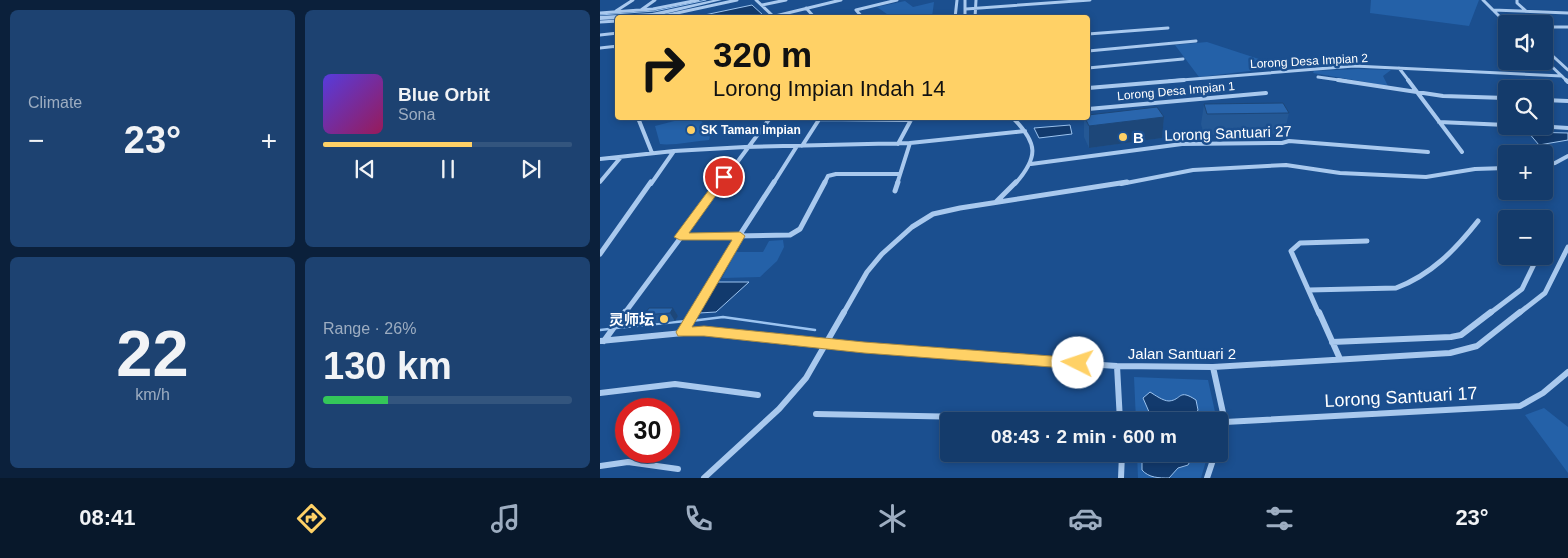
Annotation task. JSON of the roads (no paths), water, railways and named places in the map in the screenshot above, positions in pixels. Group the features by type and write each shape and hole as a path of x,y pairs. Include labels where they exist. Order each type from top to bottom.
{"street":[{"path":"614,12 633,0"},
{"path":"639,10 655,0"},
{"path":"600,13 639,10 698,0"},
{"path":"652,15 720,0"},
{"path":"668,15 737,0"},
{"path":"756,0 774,15"},
{"path":"762,5 786,0"},
{"path":"783,15 841,0"},
{"path":"860,15 856,10 897,0"},
{"path":"955,15 957,0"},
{"path":"965,0 965,15"},
{"path":"975,15 976,0"},
{"path":"966,9 1090,0"},
{"path":"1483,0 1498,15"},
{"path":"1517,0 1517,3 1527,11"},
{"path":"806,8 813,15"},
{"path":"1493,10 1568,13"},
{"path":"600,18 615,17"},
{"path":"600,22 615,21"},
{"path":"1553,27 1568,27"},
{"path":"1090,34 1168,28"},
{"path":"600,35 615,33"},
{"path":"1090,51 1196,42"},
{"path":"600,48 615,47"},
{"path":"1553,56 1568,70"},
{"path":"1090,68 1184,60"},
{"name":"Lorong Desa Impian 2","path":"1090,88 1354,66 1562,76"},
{"path":"1399,68 1415,92 1462,152"},
{"path":"1553,68 1568,82"},
{"path":"1318,77 1443,96 1498,98"},
{"name":"Lorong Desa Impian 1","path":"1090,109 1266,93"},
{"path":"1553,100 1568,101"},
{"path":"639,120 652,153"},
{"path":"604,340 768,120"},
{"path":"684,330 740,236 799,146 818,120"},
{"path":"898,144 911,120"},
{"path":"996,202 1030,164 1033,145 1025,131 1015,120"},
{"path":"1439,122 1498,125"},
{"path":"1553,127 1568,128"},
{"path":"600,158 674,151 910,144 1025,131"},
{"name":"Lorong Santuari 27","path":"1030,164 1182,144 1282,143 1289,141 1428,152"},
{"path":"894,191 910,144"},
{"path":"600,254 674,151"},
{"path":"600,182 621,156"},
{"path":"1553,164 1568,156"},
{"path":"704,478 779,409 806,378 867,272 882,254 912,226 933,214 1193,170 1286,165 1340,173 1426,178 1475,169 1498,168"},
{"path":"680,237 790,235 800,229 828,176 836,174 900,174"},
{"path":"1309,290 1396,288 1406,285 1453,253 1478,221"},
{"path":"1340,360 1291,251 1300,243 1367,241"},
{"name":"Jalan Santuari 2","path":"604,340 684,330 704,331 961,356 1116,366 1213,367 1450,353 1477,346 1545,293 1568,248"},
{"path":"1332,342 1461,335 1522,289 1534,265"},
{"path":"1116,366 1119,412"},
{"path":"1213,367 1223,412"},
{"name":"Lorong Santuari 17","path":"1228,422 1520,406 1543,394 1568,372"},
{"path":"600,393 675,384 758,395"},
{"path":"816,414 940,417"},
{"path":"600,466 628,462 678,469"},
{"path":"1121,478 1122,462"},
{"path":"1208,478 1213,462"}],"waterway":[{"path":"600,15 655,11 706,0"},
{"path":"691,321 723,317 815,330"},
{"path":"616,328 686,321"},
{"path":"600,330 609,329"}],"place":[{"name":"SK Taman Impian","path":"691,130"},
{"name":"B","path":"1123,137"},
{"name":"灵师坛","path":"664,319"}]}
